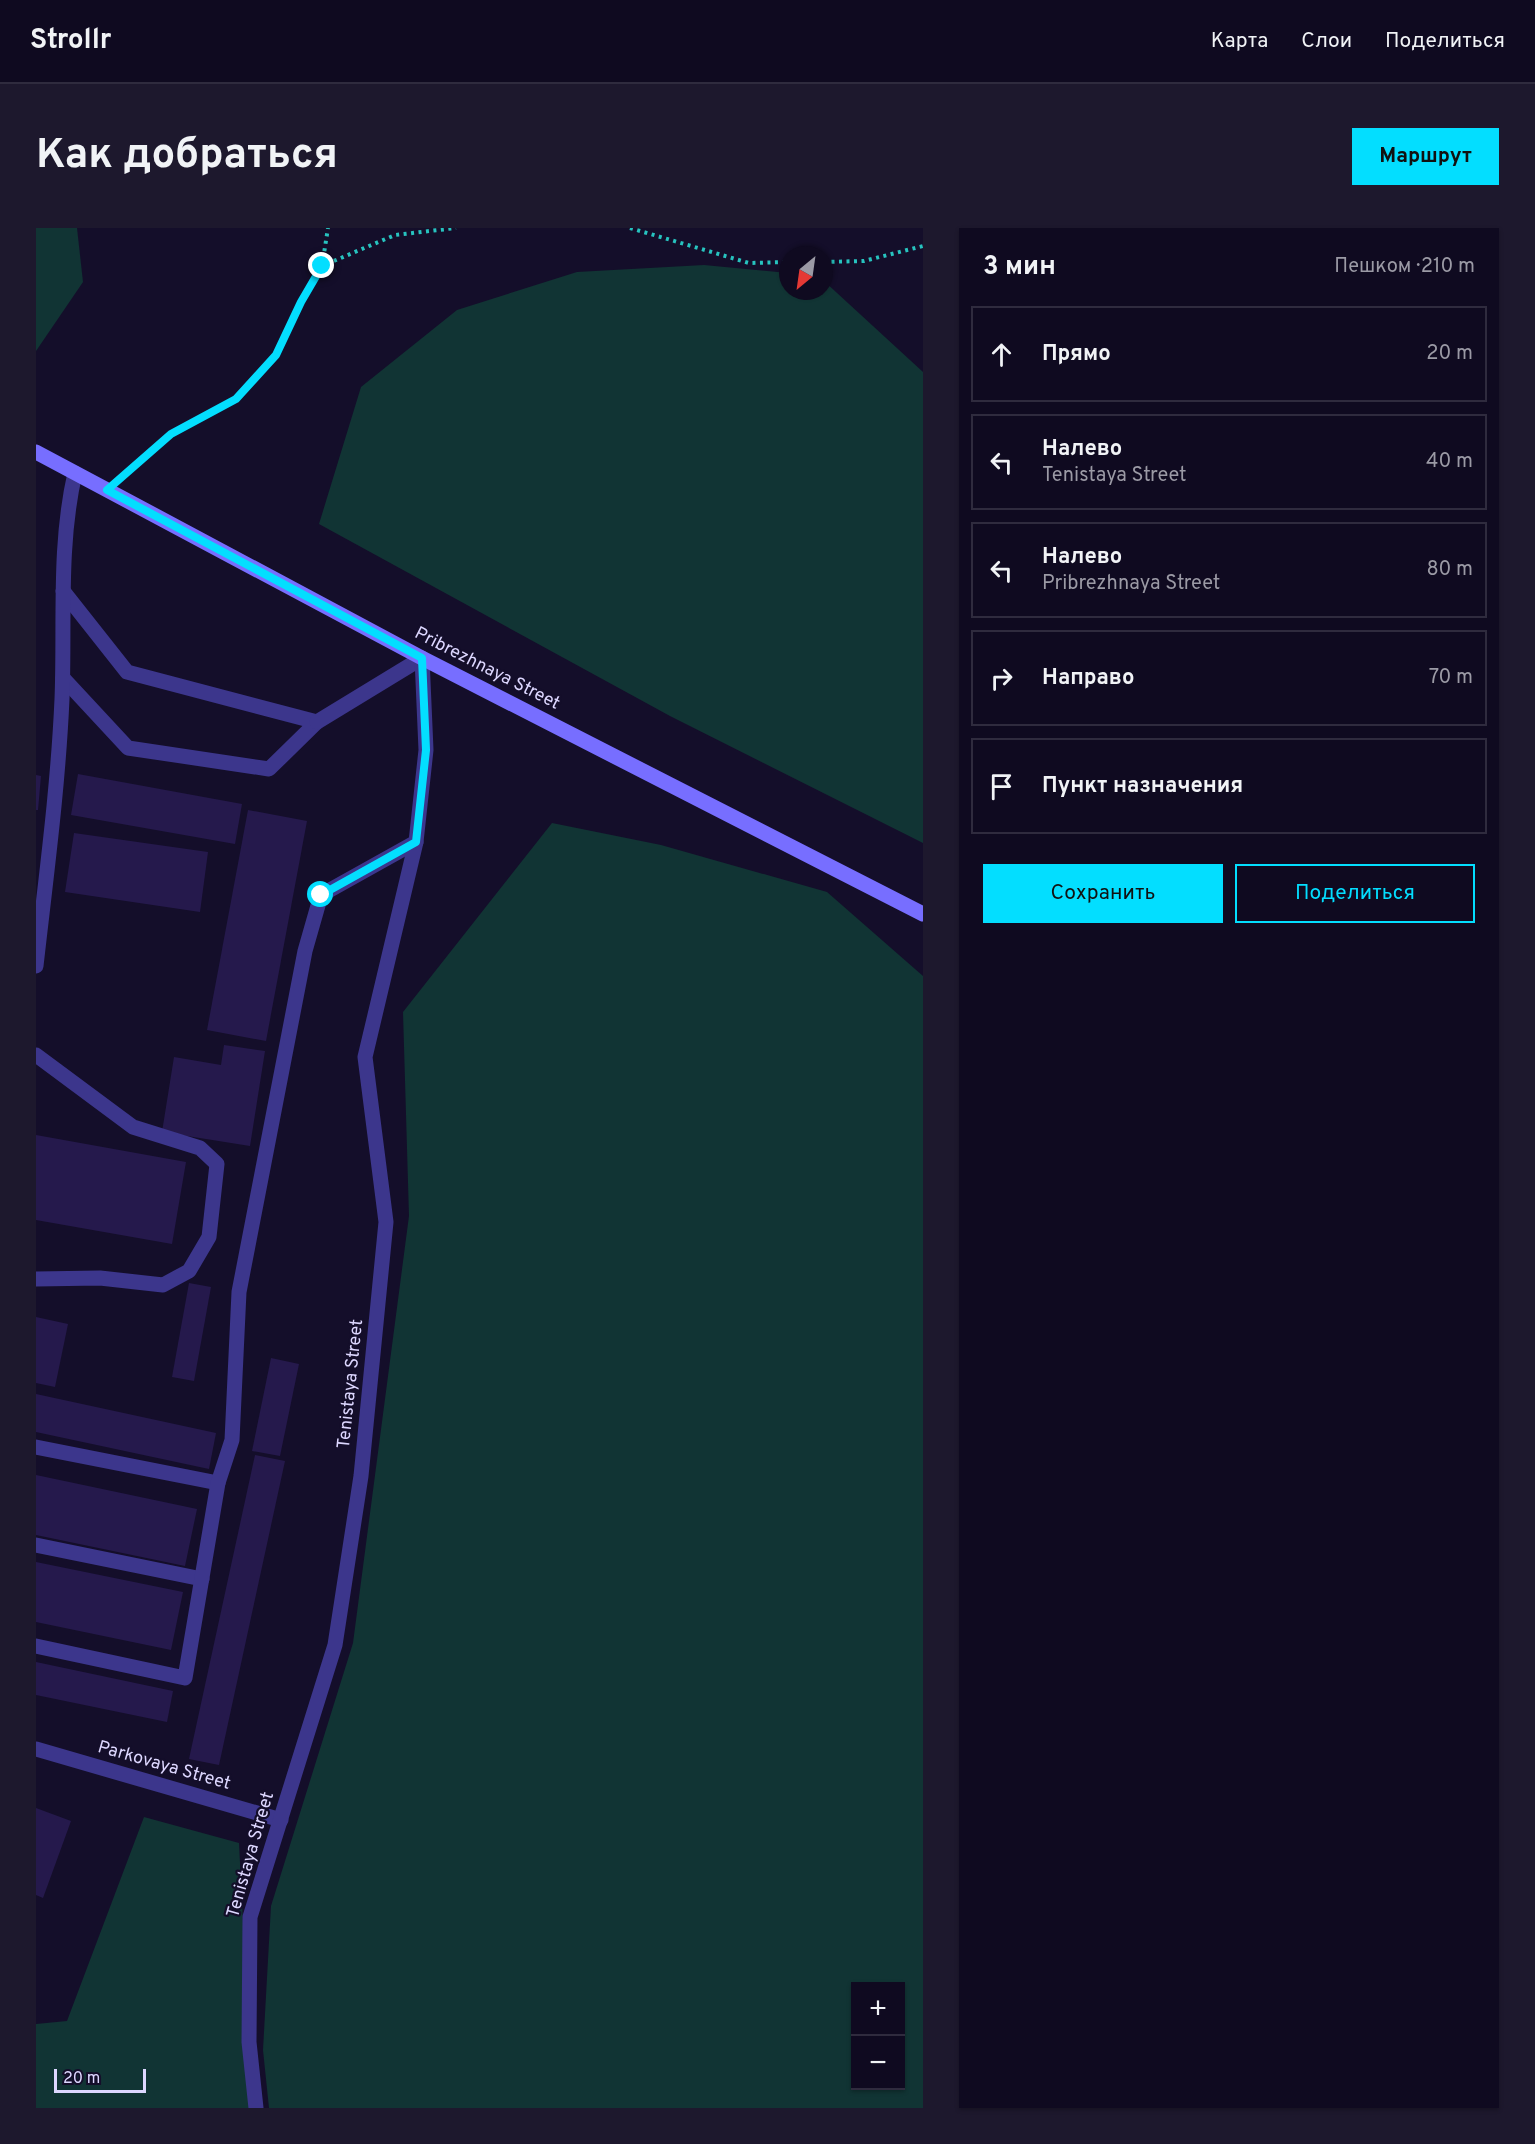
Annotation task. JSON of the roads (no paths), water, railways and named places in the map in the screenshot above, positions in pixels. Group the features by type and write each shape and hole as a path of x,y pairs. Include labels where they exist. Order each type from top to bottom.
{"street":[{"name":"Pribrezhnaya Street","path":"36,452 422,658 923,914"},
{"path":"36,966 59,765 63,678 63,591 68,504 75,473"},
{"path":"63,591 127,672 317,722"},
{"path":"63,678 128,748 269,769 317,722 422,658"},
{"name":"Tenistaya Street","path":"256,2108 249,2042 250,1917 335,1645 361,1476 387,1222 365,1057 416,842 426,750 422,658"},
{"path":"36,1646 185,1678 218,1483 232,1440 239,1292 305,951 321,895 416,842"},
{"path":"36,1055 133,1126 200,1149 217,1164 209,1238 189,1271 163,1285 100,1278 36,1279"},
{"path":"36,1448 218,1483"},
{"path":"36,1545 202,1580"},
{"name":"Parkovaya Street","path":"36,1749 281,1820"}]}
